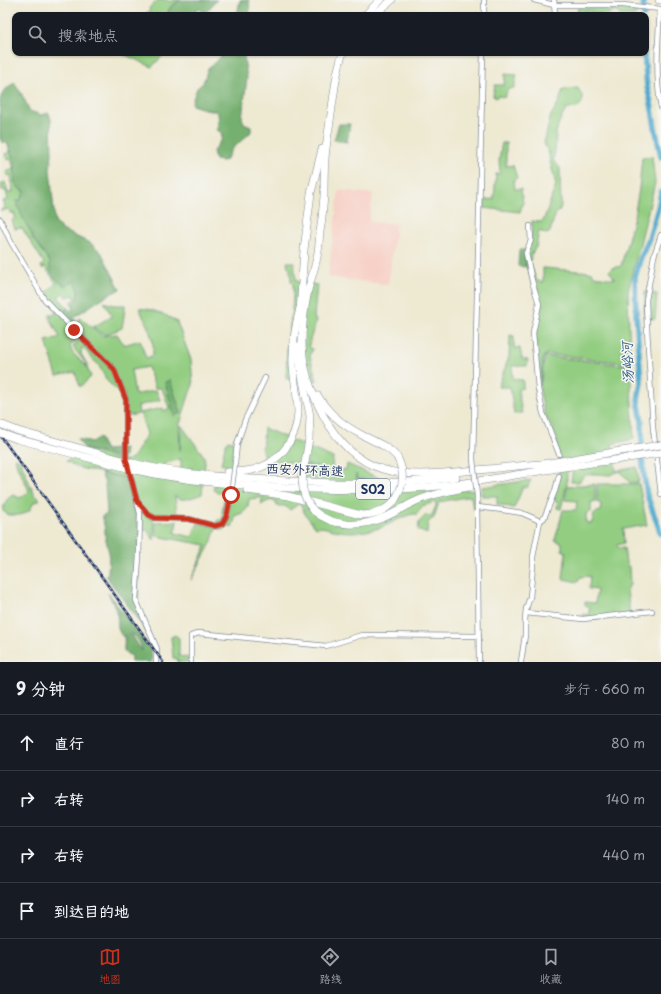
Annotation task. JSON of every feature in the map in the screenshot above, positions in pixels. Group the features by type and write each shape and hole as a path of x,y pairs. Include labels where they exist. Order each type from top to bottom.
{"highway":[{"path":"369,12 380,0"},
{"path":"373,12 384,0"},
{"path":"378,12 392,0"},
{"path":"338,56 333,74 320,157 311,193 304,250 298,335 298,352 310,421 309,439 302,474 303,489 308,503 314,511 323,518 338,523 365,523 383,518 416,501 437,494 530,473"},
{"path":"342,56 337,74 325,158 324,197 317,257 307,296 302,333 306,372 317,404 336,436 355,455 373,466 398,473 420,475 541,464"},
{"path":"155,471 247,471 258,469 268,464 285,450 293,437 297,421 298,411 293,352 295,330 301,302"},
{"path":"155,471 196,484 254,490 282,495 361,515 378,513 389,507 401,490 403,478 402,468 397,458 386,447 349,428 330,412 314,390 306,372"},
{"name":"西安外环高速","path":"0,424 18,431 132,466"},
{"name":"西安外环高速","path":"0,433 17,439 208,482 280,488 362,490 431,487 530,473 661,445"},
{"name":"西安外环高速","path":"155,471 268,480 372,483 429,480 541,464 614,456 661,453"}],"street":[{"path":"484,0 484,12"},
{"path":"534,0 623,5 660,9 658,80 661,108"},
{"path":"554,2 555,12"},
{"path":"479,662 478,507 473,459 483,56"},
{"path":"0,219 11,242 44,298 114,369 126,400 126,459 140,512 136,600 157,649 156,662"},
{"path":"530,226 531,240 526,253 539,304 533,333 538,389 543,413 559,454"},
{"path":"661,235 654,256 646,300 652,428 661,494"},
{"path":"137,501 149,515 155,518 189,519 215,526 222,524 227,515 231,495 237,444 243,426 266,378"},
{"path":"521,662 526,635 526,613 530,597 533,557 540,521 544,518 555,491 559,476"},
{"path":"478,507 522,514 540,521"},
{"path":"526,613 583,619 652,611"},
{"path":"190,662 191,636 199,633 326,646 362,635 479,636"}],"shaded area":[{"path":"339,190 373,194 369,221 396,224 388,285 328,277"}],"green space":[{"path":"158,0 166,0 171,2 172,0 180,0 169,9 168,12 148,12 150,11 149,8"},
{"path":"180,0 217,0 206,12 198,8 195,12 168,12 170,7"},
{"path":"240,0 249,0 250,12 238,12"},
{"path":"578,7 637,10 637,12 577,12"},
{"path":"128,56 162,56 152,67"},
{"path":"221,56 245,56 247,78 242,118 244,123 251,126 251,132 232,149 226,160 222,161 215,160 213,151 222,139 221,132 217,130 219,118 216,111 211,111 192,105 197,88 203,83 208,68"},
{"path":"505,74 517,75 514,88 508,89 505,97 497,96 496,98 493,96 495,85 504,85"},
{"path":"14,82 30,111 41,115 49,113 51,120 52,155 50,169 55,222 62,230 90,243 101,252 120,289 101,299 74,317 81,336 63,316 63,312 68,308 69,311 74,309 72,305 78,299 78,288 74,281 66,286 54,276 50,269 50,262 33,239 16,201 20,201 25,191 19,188 16,184 15,166 12,156 7,143 2,142 0,139 0,100 3,92"},
{"path":"578,88 583,98 582,103 577,108 568,108 560,120 557,128 553,160 560,168 561,206 555,215 550,232 547,234 539,231 536,247 531,255 530,263 536,280 543,283 543,268 592,272 594,276 615,279 609,271 612,268 621,266 634,217 639,189 642,157 652,156 655,183 628,292 630,364 546,354 543,358 540,386 545,356 630,366 634,439 612,444 616,471 637,467 639,482 630,483 620,471 610,475 584,475 579,482 571,482 573,467 567,466 567,484 561,509 557,508 558,502 552,499 558,485 559,459 556,436 544,413 540,391 535,336 541,303 525,262 525,255 531,243 532,221 542,222 544,219 556,185 550,157 544,143 551,115 559,102 563,89"},
{"path":"339,124 350,124 347,142 334,140"},
{"path":"7,142 14,161 15,182 17,187 25,191 19,202 16,201 33,239 50,262 71,284 74,281 78,288 78,299 72,305 71,302 76,299 73,295 67,297 63,293 58,297 68,308 63,312 81,336 70,346 72,352 87,367 91,377 80,387 75,372 57,376 46,341 60,337 50,319 50,314 56,314 52,301 46,293 56,283 45,267 42,269 41,266 44,263 22,228 15,229 12,221 15,217 14,213 11,213 9,209 0,211 5,206 3,201 8,200 6,191 2,190 1,184 5,182 8,193 13,192 11,175 7,176 6,172 14,169 11,159 7,160 5,154 10,152"},
{"path":"502,143 506,143 506,166 513,165 517,178 514,179 515,189 521,189 523,203 520,212 484,208 484,200 494,199 496,174 500,173 499,160"},
{"path":"519,250 526,250 526,267 518,266"},
{"path":"287,262 294,262 296,281 317,285 314,317 316,321 309,347 313,349 310,355 317,381 286,379 287,350 291,317 293,313 293,284 291,282 290,269"},
{"path":"645,292 657,294 655,319 644,319"},
{"path":"104,302 114,305 125,305 122,328 105,335 93,327 112,316"},
{"path":"139,308 152,310 177,322 191,360 193,385 179,427 180,451 181,425 204,456 205,462 202,494 185,499 175,496 177,515 174,516 151,517 138,504 129,478 79,468 66,461 84,453 85,449 126,461 132,458 147,434 140,413 163,408 164,411 169,408 162,388 155,388 148,367 131,370 135,395 156,390 160,400 138,406 139,414 123,417 123,390 120,394 107,381 98,364 91,358 85,349 82,347 81,354 88,366 73,347 84,335 77,322 80,318 103,336 117,334 124,345 140,340 146,358 152,356 152,338","holes":["181,459 181,468 166,474 164,464"]},
{"path":"510,335 514,336 514,348 520,348 522,359 528,360 527,366 512,366 513,379 523,380 523,388 518,389 522,413 514,414 510,387 498,387 509,357"},
{"path":"170,380 181,413 174,416 165,382"},
{"path":"264,428 333,458 332,468 346,470 347,464 386,481 358,479 356,474 357,481 479,491 479,509 473,509 471,496 439,502 434,518 428,522 427,534 418,530 419,522 426,515 432,515 436,506 435,502 422,506 417,514 405,516 377,529 361,532 345,532 320,526 316,528 305,514 300,503 290,510 285,506 277,506 275,500 268,501 261,505 265,480 296,484 299,465 317,466 264,459 262,450"},
{"path":"99,437 106,450 125,448 124,458 85,449 77,439 93,442"},
{"path":"228,440 236,442 232,459 235,461 232,464 235,465 233,468 221,464"},
{"path":"15,457 20,461 35,496 39,498 39,501 34,502 30,510 23,514 8,515 3,511 7,500 13,495 20,498 29,492 17,466"},
{"path":"219,471 232,475 261,493 260,498 249,499 248,506 245,510 241,514 234,516 235,519 232,527 226,525 223,530 216,528 211,543 191,580 206,545 156,536 155,522 177,521 175,533 192,537 198,523 213,526 219,519 221,521 223,516 222,512 225,495 213,490"},
{"path":"101,473 129,478 131,506 141,529 137,563 139,615 150,637 106,576 108,573 109,553 102,516 106,515 107,512 105,484"},
{"path":"531,480 527,488 523,487 514,508 497,504 497,496 482,496 482,487"},
{"path":"595,484 595,502 591,502 591,512 586,513 586,523 592,523 594,513 600,511 601,504 597,502 597,484 639,484 647,525 623,529 624,543 617,545 618,548 624,548 626,563 629,567 630,584 627,590 630,614 582,620 583,614 588,615 590,607 585,605 585,602 595,603 597,590 589,589 590,576 580,577 578,582 563,579 566,552 562,550 562,543 555,540 563,510 576,510 577,501 565,500 567,486"},
{"path":"130,488 137,505 154,521 154,540 147,530 143,530 132,506"},
{"path":"108,593 151,650 152,662 131,662 132,656 124,651 124,638 132,635 142,651 141,646 133,634 131,633 123,637 121,634 118,629 116,612"},
{"path":"175,635 179,638 179,656 189,658 189,662 177,662 178,659 173,658 171,637"}],"waterway":[{"name":"汤峪河","path":"643,0 644,12"},
{"name":"汤峪河","path":"644,56 647,87 661,157"},
{"name":"汤峪河","path":"661,192 649,238 635,277 641,382 638,400 642,422 642,458 647,495 661,534"}],"tunnel":[{"path":"559,454 559,476"}],"railway":[{"path":"0,435 163,662"}],"route":[{"path":"74,330 114,369 126,400 126,459 137,501 149,515 155,518 189,519 215,526 222,524 227,515 231,495"}]}
